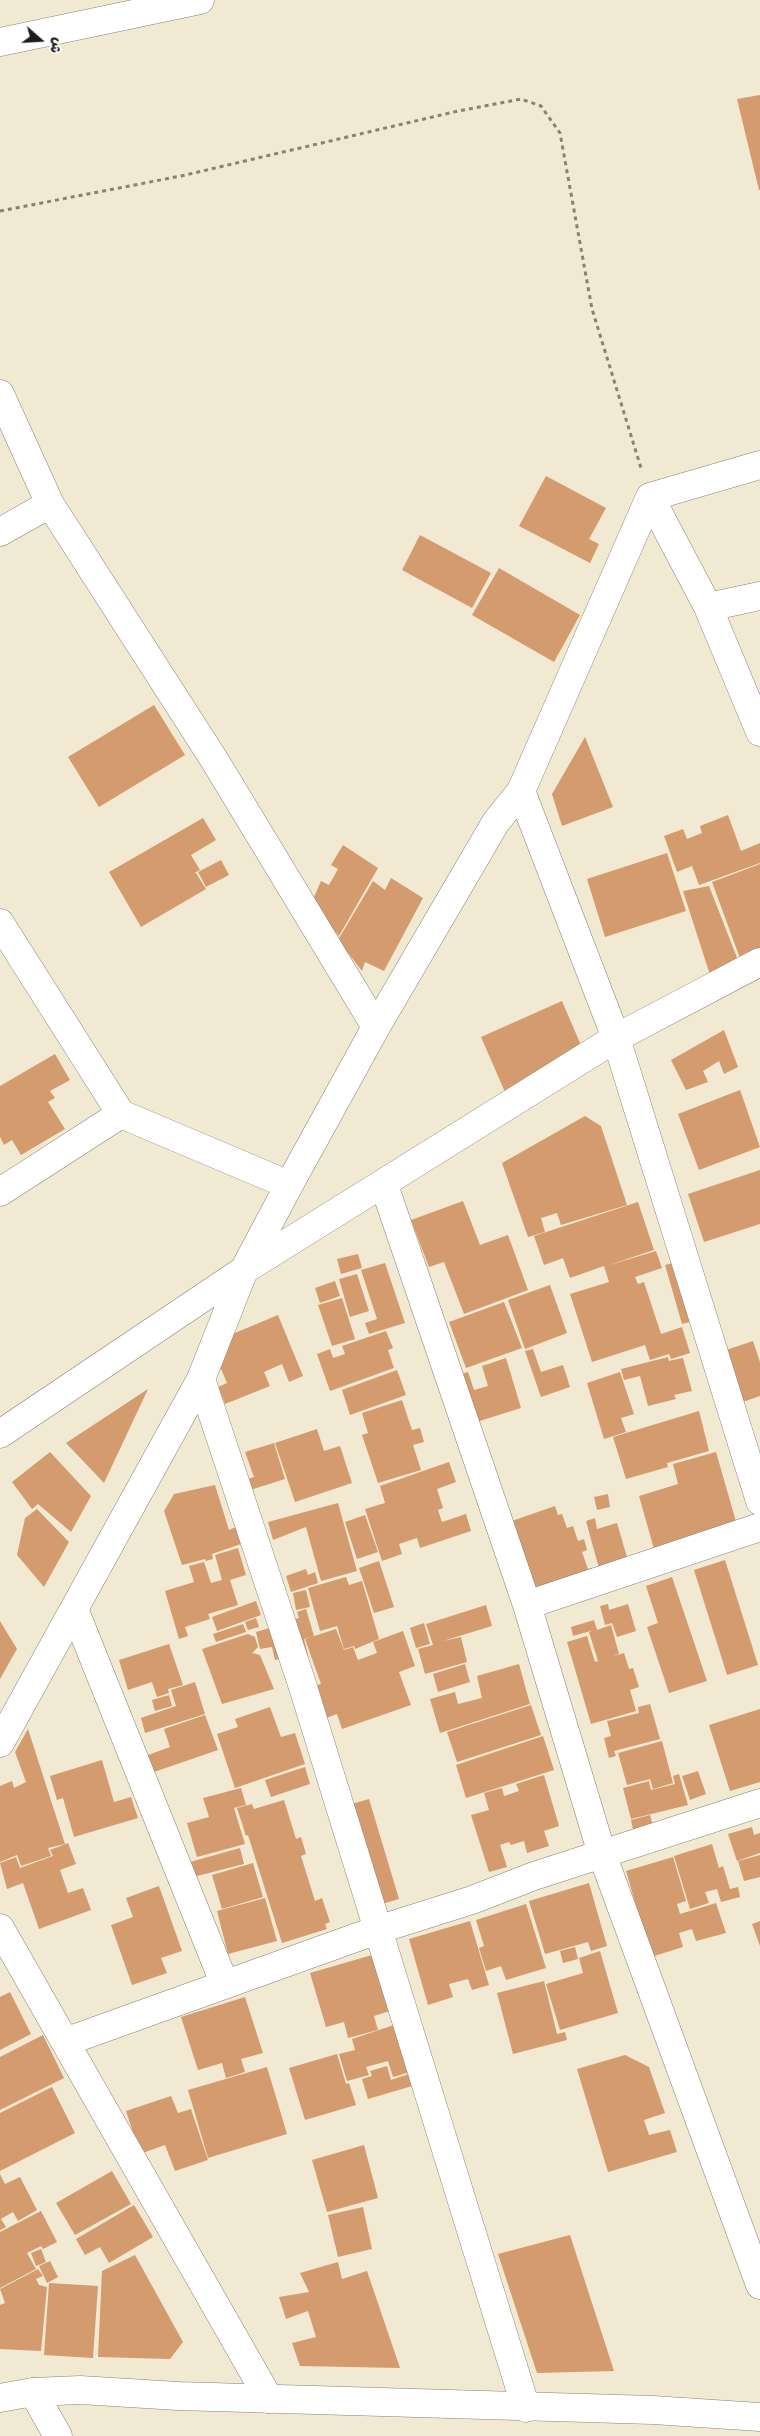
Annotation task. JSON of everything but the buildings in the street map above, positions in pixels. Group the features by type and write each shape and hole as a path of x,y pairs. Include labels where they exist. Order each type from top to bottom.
{"main road":[{"path":"0,42 200,0"},
{"path":"0,394 50,504 215,761 376,1027"},
{"path":"650,497 760,465"},
{"path":"650,497 708,607 760,732"},
{"path":"0,1743 201,1379 244,1270 289,1185 376,1027 496,822 521,791 650,497"},
{"path":"0,532 50,504"},
{"path":"708,607 760,596"},
{"path":"521,791 616,1038 760,1500"},
{"path":"0,923 121,1114 289,1185"},
{"path":"0,1434 244,1270 384,1185 616,1038 760,962"},
{"path":"0,1192 121,1114"},
{"path":"384,1185 527,1605 602,1854 760,2285"},
{"path":"201,1379 303,1687 526,2408"},
{"path":"527,1605 760,1527"},
{"path":"74,1609 225,1985"},
{"path":"65,2042 377,1930 760,1803"},
{"path":"0,1928 269,2399"},
{"path":"0,2398 33,2392 80,2390 526,2408 653,2410 760,2417"},
{"path":"33,2392 58,2436"}],"path":[{"path":"0,211 181,176 458,111 521,99 541,106 560,133 592,308 650,497"}]}
